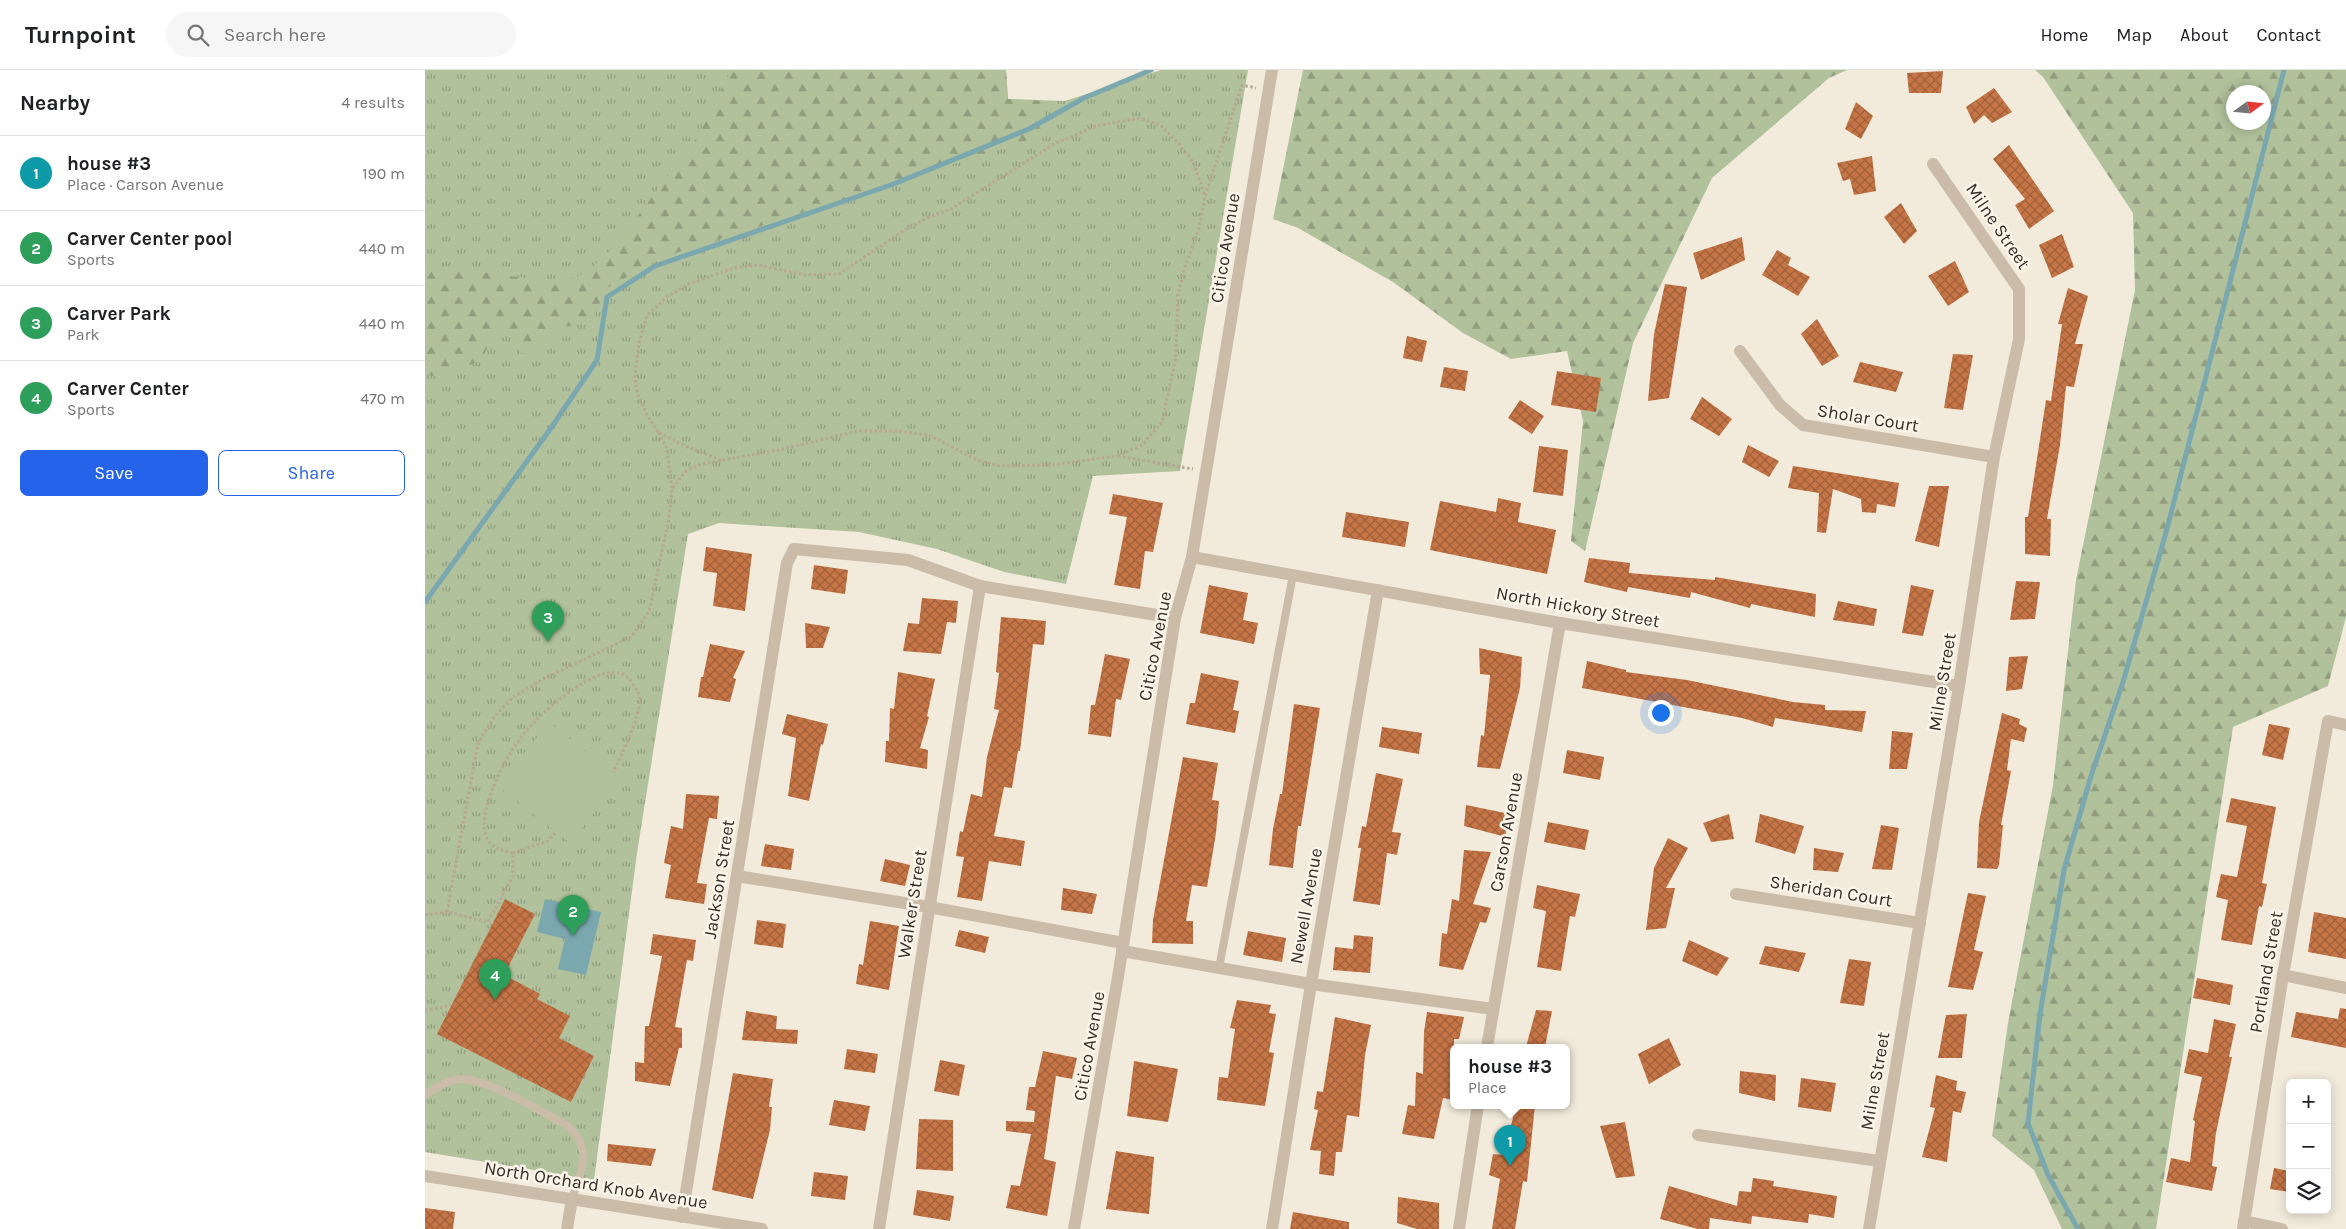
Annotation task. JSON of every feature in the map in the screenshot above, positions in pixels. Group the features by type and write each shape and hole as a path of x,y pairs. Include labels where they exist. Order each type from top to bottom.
{"street":[{"name":"Citico Avenue","path":"1074,1229 1123,947 1175,618 1192,558 1272,70"},
{"name":"Milne Street","path":"1869,1229 1959,686 1994,457 2019,339 2019,289 1933,164"},
{"name":"Sholar Court","path":"1740,351 1780,405 1803,425 1994,457"},
{"name":"Jackson Street","path":"683,1216 787,563 794,548 908,560 980,586"},
{"name":"North Hickory Street","path":"1192,558 1560,623 1959,686"},
{"path":"980,586 1175,618"},
{"name":"Walker Street","path":"879,1229 980,586"},
{"name":"Newell Avenue","path":"1272,1229 1311,984 1378,590"},
{"name":"Carson Avenue","path":"1487,1044 1560,623"},
{"name":"Portland Street","path":"2243,1225 2283,975 2328,721 2346,724"},
{"path":"737,876 929,907 1219,968 1311,984 1493,1009"},
{"name":"Sheridan Court","path":"1736,894 1920,923"},
{"path":"2283,975 2346,988"},
{"path":"1459,1229 1477,1109"},
{"path":"1698,1134 1879,1161"},
{"name":"North Orchard Knob Avenue","path":"425,1176 683,1216 737,1227 762,1229"},
{"path":"567,1229 572,1199"},
{"path":"2243,1225 2282,1229"}],"lane":[{"path":"1219,968 1293,575"},
{"path":"425,1095 439,1086 458,1079 475,1080 565,1124 577,1134 583,1147 583,1167 572,1199"}],"path":[{"path":"672,489 686,471 701,464 779,450 858,431 894,431 929,435 977,460 999,466 1051,465 1117,456 1142,445 1162,422 1176,357 1178,294 1184,270 1199,228 1205,196 1241,85 1269,91"},
{"path":"447,912 478,743 494,716 512,698 543,679 631,637 649,612 669,518 672,489 667,448 637,393 635,375 639,343 647,315 688,284 734,268 759,265 805,275 839,274 905,230 927,218 951,209 1054,144 1096,126 1139,118 1160,125 1179,144 1193,162 1205,196"},
{"path":"658,432 685,446 721,460"},
{"path":"1117,456 1206,471"},
{"path":"556,832 548,840 513,853 499,850 489,841 485,829 487,804 508,756 525,731 556,702 588,680 610,671 626,675 635,686 640,698 634,724 613,774"},
{"path":"425,915 447,912 488,922 513,876 513,853"},
{"path":"425,1010 451,1006"}],"green space":[{"path":"425,70 1006,70 1008,99 1065,101 1161,70 1248,70 1180,471 1093,476 1066,584 1004,572 937,549 859,532 719,523 688,534 637,853 594,1180 425,1152"},
{"path":"731,70 1006,70 1008,99 1046,101 1045,135 663,257 605,289 592,323 561,327 530,354 521,353 503,322 496,326 482,360 439,377 425,374 425,264 560,283 588,272 619,241 697,137"},
{"path":"1303,70 1847,70 1829,78 1712,178 1633,343 1585,551 1571,541 1583,421 1567,351 1511,359 1463,333 1393,282 1298,228 1273,219"},
{"path":"2035,70 2346,70 2346,617 2328,686 2233,727 2156,1229 2062,1229 2034,1170 1992,1136 2008,1023 2053,785 2076,580 2135,290 2133,213 2043,77"},
{"path":"549,722 620,779 570,843 498,786"}],"water":[{"path":"545,899 601,912 586,975 558,969 565,939 537,932"}],"building":[{"path":"1943,71 1941,93 1909,93 1907,73"},
{"path":"1994,88 2012,112 1992,123 1984,115 1974,124 1966,107"},
{"path":"1856,102 1873,116 1861,139 1845,129"},
{"path":"2009,145 2054,211 2029,229 2015,205 2025,199 1993,159"},
{"path":"1872,156 1876,191 1854,195 1850,179 1843,181 1837,163"},
{"path":"1901,203 1917,231 1904,244 1884,217"},
{"path":"2062,234 2074,267 2052,278 2039,245"},
{"path":"1742,237 1745,260 1701,280 1693,253"},
{"path":"1777,250 1791,258 1788,265 1810,277 1798,296 1762,275"},
{"path":"1955,261 1969,292 1948,306 1928,276"},
{"path":"1665,284 1687,287 1669,398 1648,401 1654,334"},
{"path":"2068,288 2088,296 2075,344 2083,344 2074,387 2066,386 2060,445 2047,519 2051,519 2050,556 2025,554 2025,517 2028,517 2046,400 2051,401 2062,324 2058,324"},
{"path":"1817,319 1839,356 1822,366 1801,334"},
{"path":"1407,336 1427,341 1422,362 1403,358"},
{"path":"1953,354 1973,355 1963,410 1944,408"},
{"path":"1860,362 1903,372 1896,392 1853,382"},
{"path":"1444,367 1468,371 1465,391 1440,387"},
{"path":"1557,371 1601,378 1596,412 1551,405"},
{"path":"1702,397 1732,419 1719,436 1690,419"},
{"path":"1520,400 1544,416 1532,434 1508,418"},
{"path":"1748,445 1779,461 1769,477 1742,462"},
{"path":"1539,446 1568,450 1563,496 1533,492"},
{"path":"1793,466 1899,483 1895,507 1877,504 1876,513 1862,512 1861,499 1833,489 1826,533 1817,532 1819,493 1788,488"},
{"path":"1929,486 1949,486 1939,547 1915,541"},
{"path":"1113,494 1163,503 1153,552 1145,551 1140,589 1114,585 1127,517 1109,514"},
{"path":"1498,498 1521,503 1518,522 1556,530 1547,574 1430,550 1440,501 1496,512"},
{"path":"1346,512 1409,522 1405,547 1342,537"},
{"path":"706,547 752,554 745,611 713,606 717,573 703,571"},
{"path":"1589,558 1630,563 1629,573 1715,580 1715,577 1816,594 1815,617 1751,604 1750,608 1691,592 1690,598 1628,587 1627,592 1584,582"},
{"path":"814,565 848,570 845,594 811,589"},
{"path":"2016,581 2040,582 2035,619 2010,620"},
{"path":"1209,585 1248,593 1243,620 1258,623 1254,644 1200,633"},
{"path":"1911,585 1934,590 1923,636 1902,633"},
{"path":"922,598 958,601 956,623 947,622 941,654 903,651 908,623 919,624"},
{"path":"1838,601 1877,609 1874,626 1833,620"},
{"path":"1001,617 1046,621 1044,645 1033,644 1020,751 1018,751 1012,788 1004,787 994,836 1025,841 1021,866 989,861 982,901 957,897 964,857 956,856 960,831 963,832 971,794 982,797 987,757 999,710 994,709 999,673 996,672"},
{"path":"805,623 830,627 823,648 806,648"},
{"path":"710,644 745,651 733,678 736,679 730,702 698,697"},
{"path":"1479,648 1522,657 1520,688 1500,769 1477,767 1481,735 1484,736 1490,675 1480,674"},
{"path":"1105,654 1130,659 1121,700 1116,699 1111,737 1088,734 1091,705 1095,705"},
{"path":"2028,656 2022,689 2006,691 2009,657"},
{"path":"1587,661 1626,670 1626,672 1687,680 1793,702 1825,705 1825,710 1866,711 1862,732 1775,718 1773,727 1742,718 1582,688"},
{"path":"898,672 935,679 927,716 929,717 920,748 928,750 927,769 885,762 886,741 889,741 890,708 894,709"},
{"path":"1201,673 1239,681 1233,710 1239,711 1235,733 1186,724 1190,703 1195,703"},
{"path":"1294,704 1320,708 1301,826 1298,826 1293,868 1269,865 1273,829 1280,794 1282,794"},
{"path":"2002,713 2020,719 2019,724 2027,728 2024,742 2011,739 2007,770 2011,771 2001,825 2003,825 1999,865 1997,869 1977,868 1979,822"},
{"path":"787,714 828,724 823,745 821,744 809,801 788,796 796,738 782,734"},
{"path":"2269,724 2290,728 2283,760 2262,755"},
{"path":"1382,727 1422,733 1419,754 1379,747"},
{"path":"1892,731 1913,733 1907,769 1889,769"},
{"path":"1567,750 1604,757 1600,780 1563,773"},
{"path":"1183,757 1218,763 1212,800 1219,801 1207,887 1192,885 1186,921 1193,921 1193,944 1152,943 1153,920"},
{"path":"1376,773 1403,779 1392,832 1401,833 1397,855 1387,853 1380,905 1353,901 1361,848 1358,848 1362,826 1366,827"},
{"path":"686,794 719,796 717,819 709,818 697,883 707,884 704,904 665,898 671,865 664,863 671,826 683,829"},
{"path":"2231,798 2276,807 2262,883 2267,884 2262,907 2259,906 2252,945 2221,940 2228,900 2216,897 2221,874 2237,877 2247,826 2226,822"},
{"path":"1466,805 1505,813 1506,837 1464,826"},
{"path":"1729,814 1734,839 1711,842 1703,823"},
{"path":"1760,814 1804,826 1795,854 1755,842"},
{"path":"1548,822 1589,830 1585,850 1544,842"},
{"path":"1881,825 1899,828 1892,870 1872,869"},
{"path":"1668,838 1688,848 1666,888 1675,888 1666,928 1646,930 1654,868"},
{"path":"765,844 794,849 791,870 761,866"},
{"path":"1814,848 1844,853 1838,872 1813,870"},
{"path":"1464,850 1491,852 1473,904 1491,908 1486,923 1480,922 1463,970 1439,966 1442,933 1447,934 1452,899 1459,901"},
{"path":"885,859 910,865 905,886 880,881"},
{"path":"1537,885 1580,894 1575,917 1570,916 1561,971 1537,967 1546,911 1533,908"},
{"path":"1063,888 1097,894 1092,914 1061,910"},
{"path":"1968,893 1986,896 1974,950 1983,952 1973,990 1948,987"},
{"path":"505,899 535,914 504,975 540,994 537,999 570,1016 559,1038 594,1056 571,1102 437,1034"},
{"path":"2314,912 2346,918 2346,959 2308,952"},
{"path":"757,920 786,924 783,948 754,944"},
{"path":"870,921 899,926 889,990 856,984 859,964 863,965"},
{"path":"959,930 989,937 985,953 955,946"},
{"path":"1248,931 1286,938 1282,962 1243,955"},
{"path":"653,934 696,940 693,961 687,960 675,1027 682,1028 682,1048 679,1048 670,1086 635,1081 635,1062 644,1063 645,1026 649,1026 662,956 650,954"},
{"path":"1354,935 1373,937 1370,973 1333,970 1335,947 1353,949"},
{"path":"1689,940 1729,958 1717,976 1682,961"},
{"path":"1765,946 1806,953 1799,972 1759,964"},
{"path":"1849,959 1871,962 1864,1006 1840,1003"},
{"path":"2197,978 2233,985 2230,1005 2193,998"},
{"path":"1237,1000 1271,1005 1269,1013 1276,1014 1269,1052 1274,1053 1265,1106 1217,1100 1219,1077 1228,1078 1235,1029 1230,1028"},
{"path":"2340,1008 2346,1009 2346,1048 2291,1037 2296,1012 2338,1019"},
{"path":"1536,1010 1552,1011 1546,1044 1527,1044"},
{"path":"746,1011 777,1016 776,1029 798,1030 797,1044 742,1040"},
{"path":"1427,1012 1464,1017 1459,1039 1454,1039 1454,1044 1450,1044 1450,1099 1443,1098 1434,1139 1402,1134 1408,1105 1415,1106 1416,1072 1423,1074 1424,1032"},
{"path":"1967,1014 1962,1058 1938,1058 1946,1015"},
{"path":"1335,1017 1371,1025 1365,1055 1359,1117 1347,1115 1342,1152 1336,1152 1334,1176 1319,1174 1321,1151 1310,1150 1318,1110 1314,1109 1317,1091 1323,1092"},
{"path":"2214,1019 2236,1024 2229,1057 2232,1057 2216,1133 2212,1166 2217,1167 2212,1191 2166,1182 2171,1158 2190,1162 2195,1121 2193,1120 2202,1077 2184,1073 2189,1049 2208,1053"},
{"path":"1669,1038 1681,1065 1649,1084 1638,1054"},
{"path":"847,1049 878,1054 875,1073 844,1069"},
{"path":"1043,1051 1077,1058 1072,1079 1056,1076 1044,1159 1056,1162 1047,1216 1006,1208 1011,1185 1020,1186 1031,1134 1006,1131 1006,1121 1034,1122 1035,1111 1026,1110 1029,1087 1035,1087"},
{"path":"940,1060 965,1065 959,1096 934,1091"},
{"path":"1134,1061 1178,1069 1168,1122 1127,1116"},
{"path":"1740,1071 1776,1075 1775,1101 1739,1093"},
{"path":"733,1073 773,1079 769,1107 772,1107 770,1130 753,1199 712,1190"},
{"path":"1936,1075 1957,1081 1956,1090 1966,1092 1961,1113 1953,1111 1947,1162 1922,1157 1935,1108 1930,1107"},
{"path":"1801,1078 1836,1083 1831,1112 1798,1107"},
{"path":"834,1100 870,1106 865,1131 829,1125"},
{"path":"1515,1109 1535,1109 1527,1182 1523,1181 1515,1229 1492,1229 1500,1179 1489,1175 1493,1154 1504,1155"},
{"path":"919,1119 953,1120 953,1171 916,1169"},
{"path":"1625,1122 1635,1176 1616,1178 1600,1126"},
{"path":"608,1144 656,1149 651,1166 607,1161"},
{"path":"1116,1151 1154,1157 1149,1214 1106,1209"},
{"path":"2274,1168 2286,1170 2286,1191 2270,1189"},
{"path":"814,1172 848,1176 845,1200 811,1196"},
{"path":"1753,1178 1774,1181 1773,1186 1837,1196 1834,1218 1809,1214 1808,1223 1752,1216 1751,1224 1710,1218 1709,1229 1698,1229 1660,1219 1669,1186 1737,1206 1739,1191 1751,1192"},
{"path":"917,1190 954,1196 950,1221 913,1215"},
{"path":"1398,1197 1439,1203 1439,1229 1417,1229 1397,1223"},
{"path":"425,1208 455,1212 453,1229 425,1229"},
{"path":"1293,1212 1349,1222 1349,1229 1290,1229"}],"waterway":[{"path":"425,602 551,428 597,360 607,297 655,266 891,185 1029,129 1084,98 1151,70"},
{"path":"2078,1229 2048,1175 2028,1123 2040,1014 2064,870 2091,776 2123,682 2167,529 2284,70"}],"place":[{"name":"Carver Park","path":"548,642"},
{"name":"Carver Center pool","path":"573,936"},
{"name":"Carver Center","path":"495,1000"},
{"name":"house #3","path":"1510,1166"}]}
